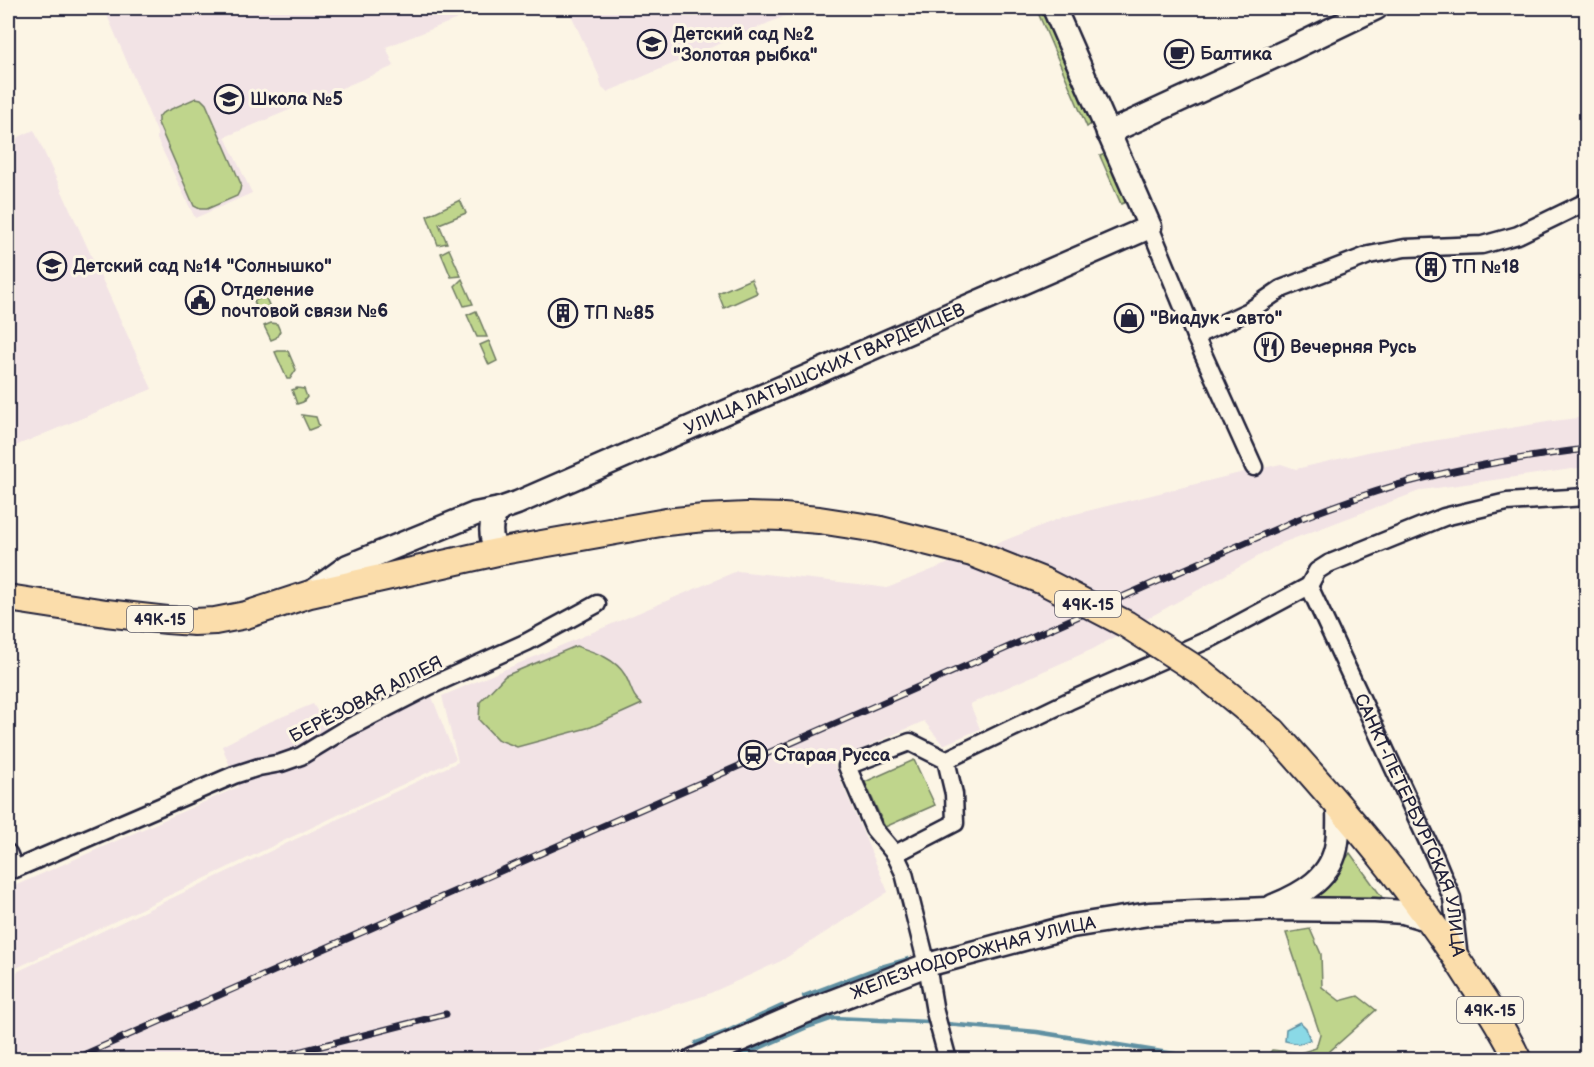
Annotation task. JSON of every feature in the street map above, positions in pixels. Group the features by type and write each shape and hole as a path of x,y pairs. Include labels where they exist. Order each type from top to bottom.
{"main road":[{"path":"1054,8 1150,227"},
{"path":"1108,133 1376,8"},
{"name":"УЛИЦА ЛАТЫШСКИХ ГВАРДЕЙЦЕВ","path":"310,594 348,566 475,514 500,509 1150,227"},
{"path":"497,552 491,533 494,518 500,509"},
{"name":"49К-15","path":"8,598 106,614 194,622 215,621 246,615 310,594 497,552 666,522 704,518 783,517 877,529 972,553 1043,581 1126,624 1202,673 1273,731 1338,803 1460,962"},
{"path":"1267,909 1297,896 1319,879 1334,858 1337,842 1338,803"},
{"name":"ЖЕЛЕЗНОДОРОЖНАЯ УЛИЦА","path":"694,1059 802,1013 927,965 1072,926 1149,914 1267,909 1374,910 1403,912 1430,920"},
{"name":"САНКТ-ПЕТЕРБУРГСКАЯ УЛИЦА","path":"1460,962 1506,1034 1518,1059"}],"street":[{"path":"1195,336 1250,311 1281,289 1369,255 1405,248 1482,245 1518,235 1587,202"},
{"path":"1150,227 1195,336 1254,467"},
{"path":"946,760 1069,701 1212,638 1309,586 1317,571 1328,564 1444,517 1507,502 1587,497"},
{"name":"САНКТ-ПЕТЕРБУРГСКАЯ УЛИЦА","path":"1309,586 1436,857 1452,898 1460,962"},
{"name":"БЕРЁЗОВАЯ АЛЛЕЯ","path":"8,853 15,869 234,775 301,756 342,731 430,686 527,642 597,604"},
{"path":"896,854 955,823 954,794 946,760 910,741 847,766 874,829 896,854 904,873 927,965 935,1012 948,1059"}],"shaded area":[{"name":"Школа №5","path":"104,8 467,8 470,14 386,47 394,66 225,137 252,193 195,218 157,139 157,132"},
{"name":"Детский сад №2 \"Золотая рыбка\"","path":"568,8 793,8 794,12 607,92 602,88 599,76"},
{"name":"Детский сад №14 \"Солнышко\"","path":"34,130 152,389 8,449 8,142"},
{"path":"1586,417 1586,467 1422,490 1282,543 1093,649 970,704 980,729 943,745 924,721 833,762 888,892 781,961 706,995 508,1059 8,1060 8,976 458,762 442,696 737,571 887,588 1063,517 1244,472 1281,464 1296,469 1372,451"},
{"path":"432,697 456,759 8,972 8,878 12,887 238,787 222,746 262,725 313,704 337,742"}],"green space":[{"path":"1036,8 1041,8 1092,123 1087,127"},
{"path":"196,98 206,104 241,184 237,196 207,209 194,206 158,123 158,118 162,113"},
{"path":"1105,154 1126,202 1121,204 1100,156"},
{"path":"460,200 466,213 439,224 447,243 438,245 427,216"},
{"path":"449,249 461,276 451,277 441,253"},
{"path":"462,279 473,304 464,306 455,286"},
{"path":"751,279 757,293 724,308 718,293"},
{"path":"265,296 269,305 260,316 254,301"},
{"path":"476,311 487,337 477,337 467,315"},
{"path":"271,323 277,324 280,331 276,338 271,340 264,326"},
{"path":"489,341 497,361 489,365 480,345"},
{"path":"288,351 296,370 290,379 287,379 275,352"},
{"path":"304,389 307,397 303,402 297,404 292,390"},
{"path":"302,415 316,417 319,426 309,430"},
{"path":"576,646 604,656 616,664 642,704 591,727 517,747 497,739 479,720 480,702 505,676"},
{"path":"914,760 935,805 885,827 865,782"},
{"path":"1350,853 1384,900 1313,900 1328,885"},
{"path":"1310,929 1321,954 1322,987 1340,1001 1358,996 1376,1010 1330,1051 1328,1059 1265,1059 1272,1050 1300,1053 1316,1048 1320,1034 1286,933"}],"water":[{"path":"1300,1022 1306,1028 1310,1040 1299,1044 1285,1041 1286,1029"}],"waterway":[{"path":"804,996 878,968 909,959"},
{"path":"696,1043 782,1006"},
{"path":"732,1060 833,1018 929,1022"},
{"path":"946,1024 1037,1032 1187,1056 1251,1058"}],"railway":[{"path":"72,1060 1299,519 1374,492 1440,474 1503,461 1586,449"},
{"path":"267,1060 446,1014"}],"place":[{"name":"Детский сад №2 \"Золотая рыбка\"","path":"652,44"},
{"name":"Балтика","path":"1179,54"},
{"name":"Школа №5","path":"229,99"},
{"name":"Детский сад №14 \"Солнышко\"","path":"52,266"},
{"name":"ТП №18","path":"1431,267"},
{"name":"Отделение почтовой связи №6","path":"200,300"},
{"name":"ТП №85","path":"563,313"},
{"name":"\"Виадук - авто\"","path":"1129,318"},
{"name":"Вечерняя Русь","path":"1269,347"},
{"name":"Старая Русса","path":"753,755"}]}
